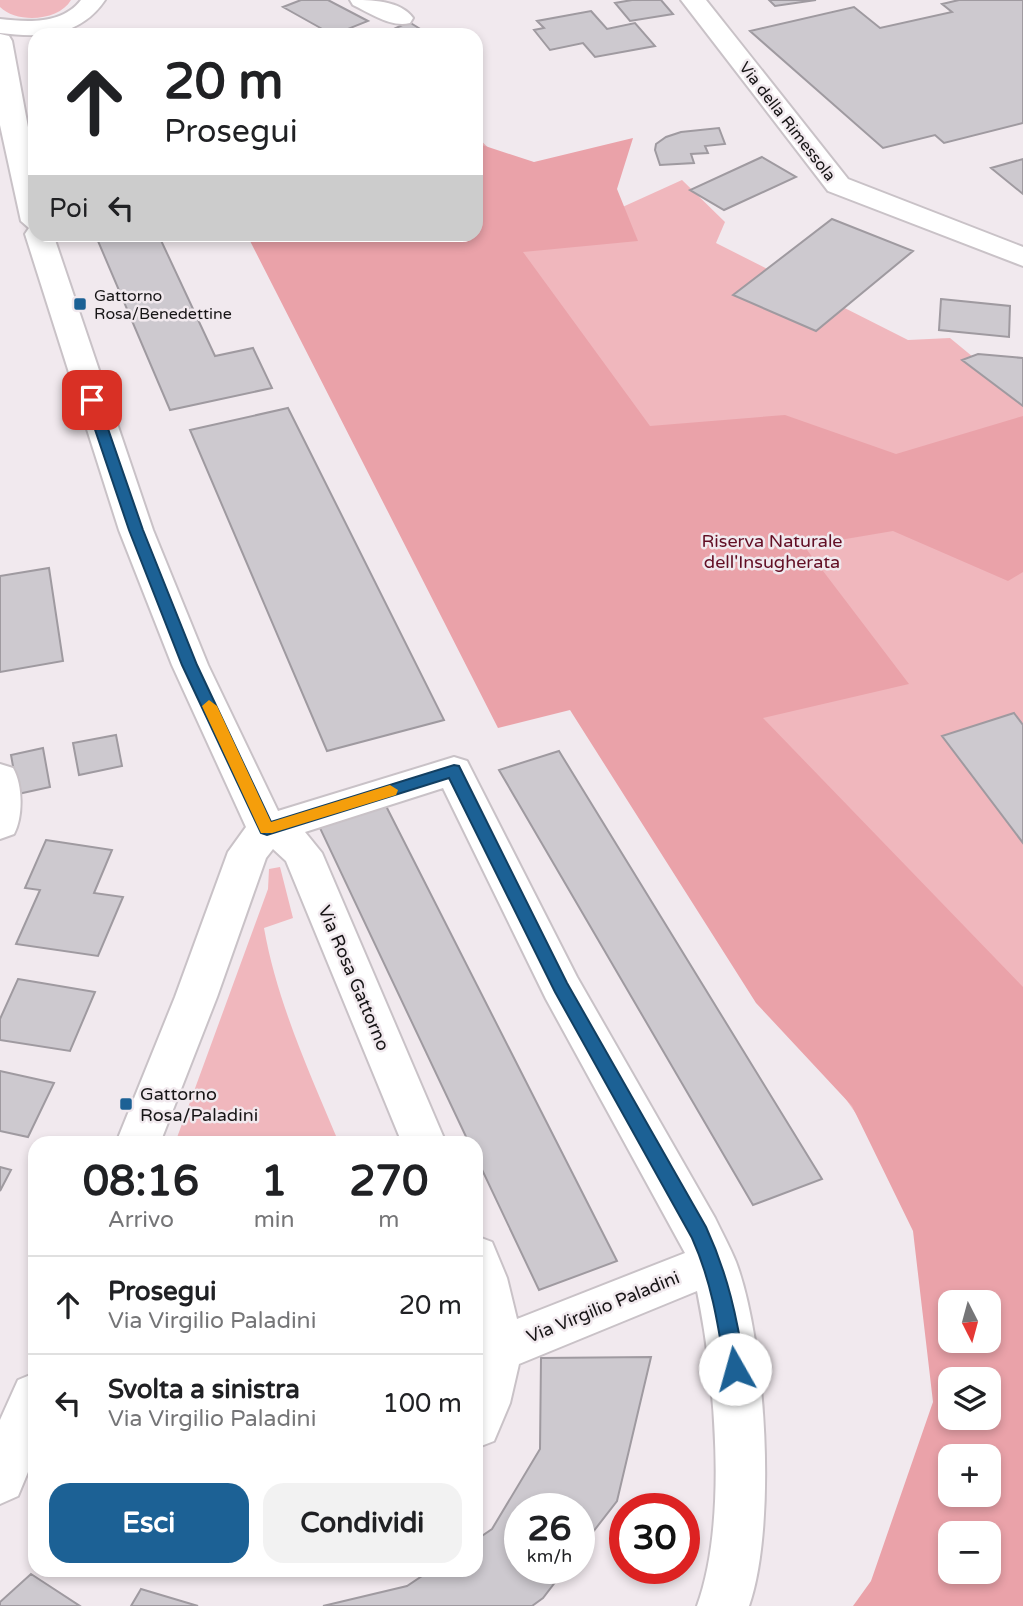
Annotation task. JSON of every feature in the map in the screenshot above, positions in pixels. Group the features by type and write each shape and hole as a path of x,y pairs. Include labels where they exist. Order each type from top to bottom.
{"street":[{"path":"59,28 80,15 93,0"},
{"path":"362,0 401,18"},
{"name":"Via della Rimessola","path":"693,0 838,185 1023,257"},
{"path":"0,26 28,29"},
{"path":"0,41 13,124 28,191"},
{"path":"13,124 28,80"},
{"path":"42,242 136,530 190,665 267,829"},
{"path":"141,1136 196,997 248,852 267,829 454,771 561,987 699,1233 713,1263 724,1299 733,1349 738,1436 740,1534 736,1568 723,1606"},
{"path":"0,778 0,824"},
{"name":"Via Rosa Gattorno","path":"267,829 282,834 302,853 421,1136"},
{"name":"Via Virgilio Paladini","path":"497,1350 713,1263"},
{"path":"483,1276 491,1298 497,1350 495,1373 483,1411"},
{"path":"0,1479 28,1413"}],"green space":[{"path":"0,0 71,0 65,7 48,16 27,18 7,12 0,7"},
{"name":"Riserva Naturale dell'Insugherata","path":"633,138 617,189 638,241 523,252 650,426 785,415 896,454 1023,416 1023,572 1008,581 893,531 804,546 909,684 763,718 1023,987 1023,1606 853,1606 871,1581 933,1402 913,1231 852,1106 756,1003 570,710 498,728 251,242 483,242 483,145 534,162"},
{"name":"Riserva Naturale dell'Insugherata","path":"483,143 574,229 682,180 725,222 716,243 908,340 950,338 1023,398 1023,1356 1001,1321 1001,1290 978,1290 417,478 474,242 483,242"},
{"path":"280,867 293,918 264,928 270,956 296,1037 336,1136 178,1136 268,889 269,869"}],"building":[{"path":"301,0 328,0 368,21 350,28 320,28 283,7"},
{"path":"661,0 673,14 630,21 615,3"},
{"path":"769,0 816,0 775,6"},
{"path":"959,0 1023,0 1023,123 944,143 935,135 883,148 750,31 854,7 880,28 952,12 942,4"},
{"path":"591,11 607,29 635,23 655,46 595,57 583,43 550,50 534,30 544,28 537,21"},
{"path":"409,22 419,28 396,28"},
{"path":"719,128 725,144 705,146 708,153 691,154 694,163 660,165 655,150 656,144 666,137 681,132"},
{"path":"762,157 796,177 724,210 690,190"},
{"path":"1023,159 1023,194 991,168"},
{"path":"832,219 913,251 816,331 733,295"},
{"path":"98,242 162,242 215,356 253,348 272,388 170,410"},
{"path":"941,299 1010,306 1009,337 939,330"},
{"path":"978,354 1023,358 1023,406 962,360"},
{"path":"288,408 444,720 327,751 190,430"},
{"path":"49,568 63,661 0,672 0,576"},
{"path":"1014,713 1023,725 1023,843 942,736"},
{"path":"116,735 122,766 79,775 73,743"},
{"path":"43,748 50,787 18,794 11,755"},
{"path":"559,751 822,1179 753,1205 499,770"},
{"path":"386,806 617,1261 539,1290 483,1172 483,1136 466,1136 319,826"},
{"path":"46,840 112,850 94,893 123,897 98,956 16,944 40,890 25,888"},
{"path":"18,979 95,992 70,1051 0,1040 0,1019"},
{"path":"0,1071 54,1083 28,1137 0,1131"},
{"path":"0,1167 11,1170 0,1191"},
{"path":"651,1357 619,1493 609,1493 609,1511 595,1529 595,1493 514,1493 540,1449 541,1358"},
{"path":"504,1509 504,1584 554,1584 543,1598 532,1606 323,1606 407,1586 420,1577 483,1577 483,1535 492,1529"},
{"path":"28,1577 36,1577 80,1606 0,1606 0,1602"},
{"path":"141,1589 198,1606 131,1606"}],"slow traffic":[{"path":"209,706 267,829 390,790"}],"place":[{"name":"Gattorno Rosa/Benedettine","path":"80,304"},
{"name":"Gattorno Rosa/Paladini","path":"126,1104"}],"route":[{"path":"92,400 136,530 190,665 267,829 454,771 561,987 699,1233 713,1263 724,1299 735,1369"}]}
